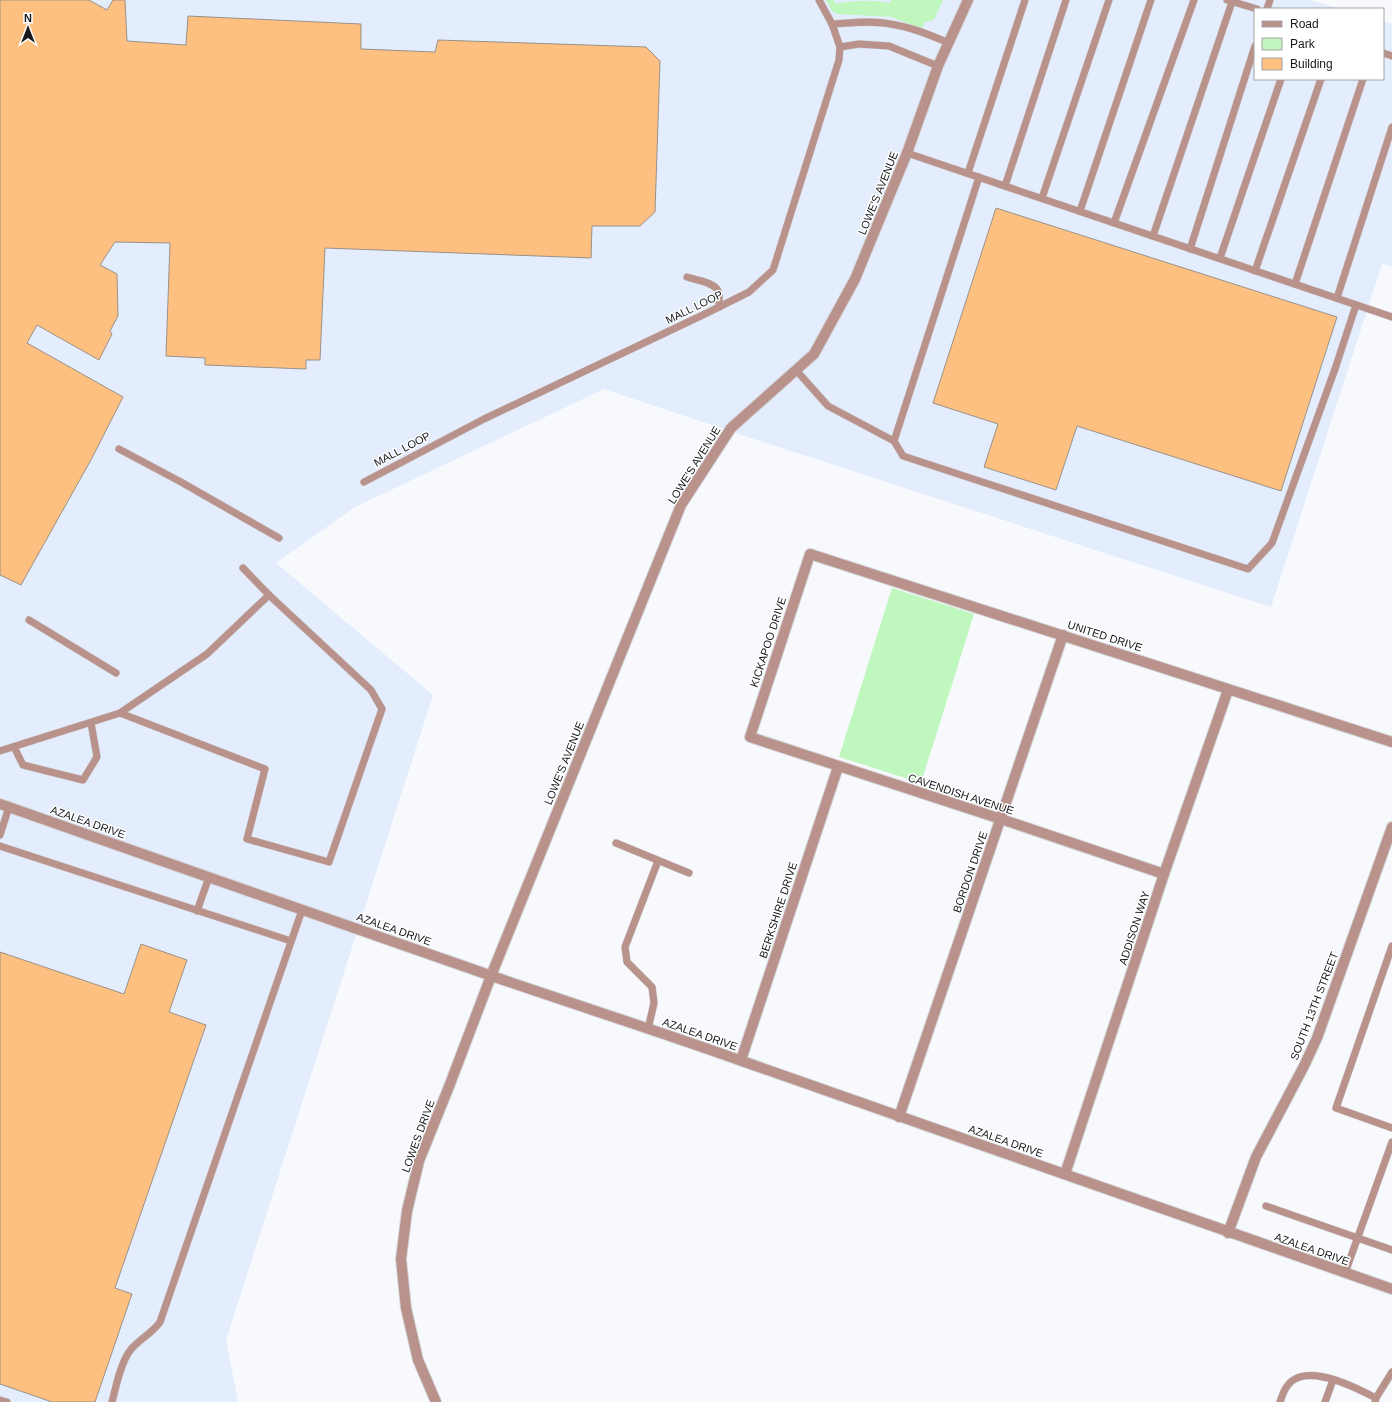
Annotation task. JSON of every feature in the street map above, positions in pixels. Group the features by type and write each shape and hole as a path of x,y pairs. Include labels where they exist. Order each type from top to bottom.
{"street":[{"name":"LOWE'S AVENUE","path":"491,976 681,505 731,428 814,354 855,279 907,153 938,66 968,0"},
{"name":"UNITED DRIVE","path":"810,554 1392,742"},
{"name":"KICKAPOO DRIVE","path":"750,737 810,554"},
{"name":"BORDON DRIVE","path":"899,1117 1063,635"},
{"name":"ADDISON WAY","path":"1065,1174 1164,874 1228,690"},
{"name":"CAVENDISH AVENUE","path":"750,737 1164,874"},
{"name":"BERKSHIRE DRIVE","path":"741,1060 838,766"},
{"name":"AZALEA DRIVE","path":"5,805 491,976 741,1060 1228,1233 1392,1289"},
{"name":"SOUTH 13TH STREET","path":"1228,1233 1256,1157 1304,1066 1317,1038 1392,827"},
{"name":"LOWES DRIVE","path":"436,1402 418,1360 406,1308 401,1260 407,1211 419,1161 491,976"}],"lane":[{"name":"MALL LOOP","path":"364,482 484,419 749,292 773,270 839,60 840,47 832,24 819,0"},
{"path":"968,173 1025,0"},
{"path":"1005,186 1066,0"},
{"path":"1042,198 1109,0"},
{"path":"1080,211 1151,0"},
{"path":"1114,223 1194,0"},
{"path":"1153,236 1230,1 1254,8"},
{"path":"832,24 854,22 889,23 912,29 949,43"},
{"path":"840,47 859,44 889,46 938,66"},
{"path":"1190,249 1254,49"},
{"path":"1220,258 1282,80"},
{"path":"1255,271 1321,80"},
{"path":"1295,284 1363,80"},
{"path":"1336,298 1392,127"},
{"path":"907,153 1392,317"},
{"path":"894,441 979,177"},
{"path":"687,277 713,286 718,291 719,307"},
{"path":"796,370 828,406 894,441 903,456 1248,569 1272,543 1335,369 1356,305"},
{"path":"119,449 279,538"},
{"path":"120,714 265,769 247,839 329,862 382,709 370,690 269,595 243,568"},
{"path":"0,751 120,714 207,654 269,595"},
{"path":"29,620 116,673"},
{"path":"14,747 22,765 83,780 97,757 91,723"},
{"path":"0,835 5,805"},
{"path":"616,843 688,873"},
{"path":"0,846 291,941"},
{"path":"648,1029 654,1003 652,987 627,962 625,947 658,861"},
{"path":"197,911 209,877"},
{"path":"112,1402 124,1362 129,1351 139,1341 155,1330 160,1322 302,910"},
{"path":"1392,946 1336,1108 1392,1128"},
{"path":"1345,1273 1392,1142"},
{"path":"1266,1206 1392,1250"},
{"path":"1280,1402 1288,1384 1295,1379 1306,1375 1316,1375 1354,1387 1375,1400 1392,1372"},
{"path":"1325,1402 1333,1380"},
{"path":"0,1400 7,1402"}],"shaded area":[{"path":"0,0 1310,0 1338,8 1254,8 1254,80 1384,80 1384,21 1392,24 1392,267 1382,264 1271,607 604,389 355,507 276,563 433,695 226,1340 238,1402 0,1402"}],"green space":[{"path":"826,0 834,0 836,4 855,1 877,1 890,3 891,0 943,0 934,20 925,22 922,29 891,17 837,14 832,11"},
{"path":"892,588 974,614 921,783 839,757"}],"building":[{"path":"0,0 89,0 107,10 113,0 125,0 127,41 186,45 188,16 361,24 361,49 435,52 438,40 646,47 660,61 655,212 640,226 592,226 591,258 325,248 320,360 306,360 306,369 205,365 205,358 166,356 170,243 115,242 100,265 117,274 118,316 110,331 112,334 99,360 37,325 27,343 123,397 92,458 21,585 0,575"},
{"path":"996,208 1337,317 1281,491 1077,426 1056,490 984,467 998,424 933,403"},
{"path":"141,944 187,960 169,1012 206,1025 115,1288 132,1294 95,1402 52,1402 0,1384 0,952 124,994"}]}
